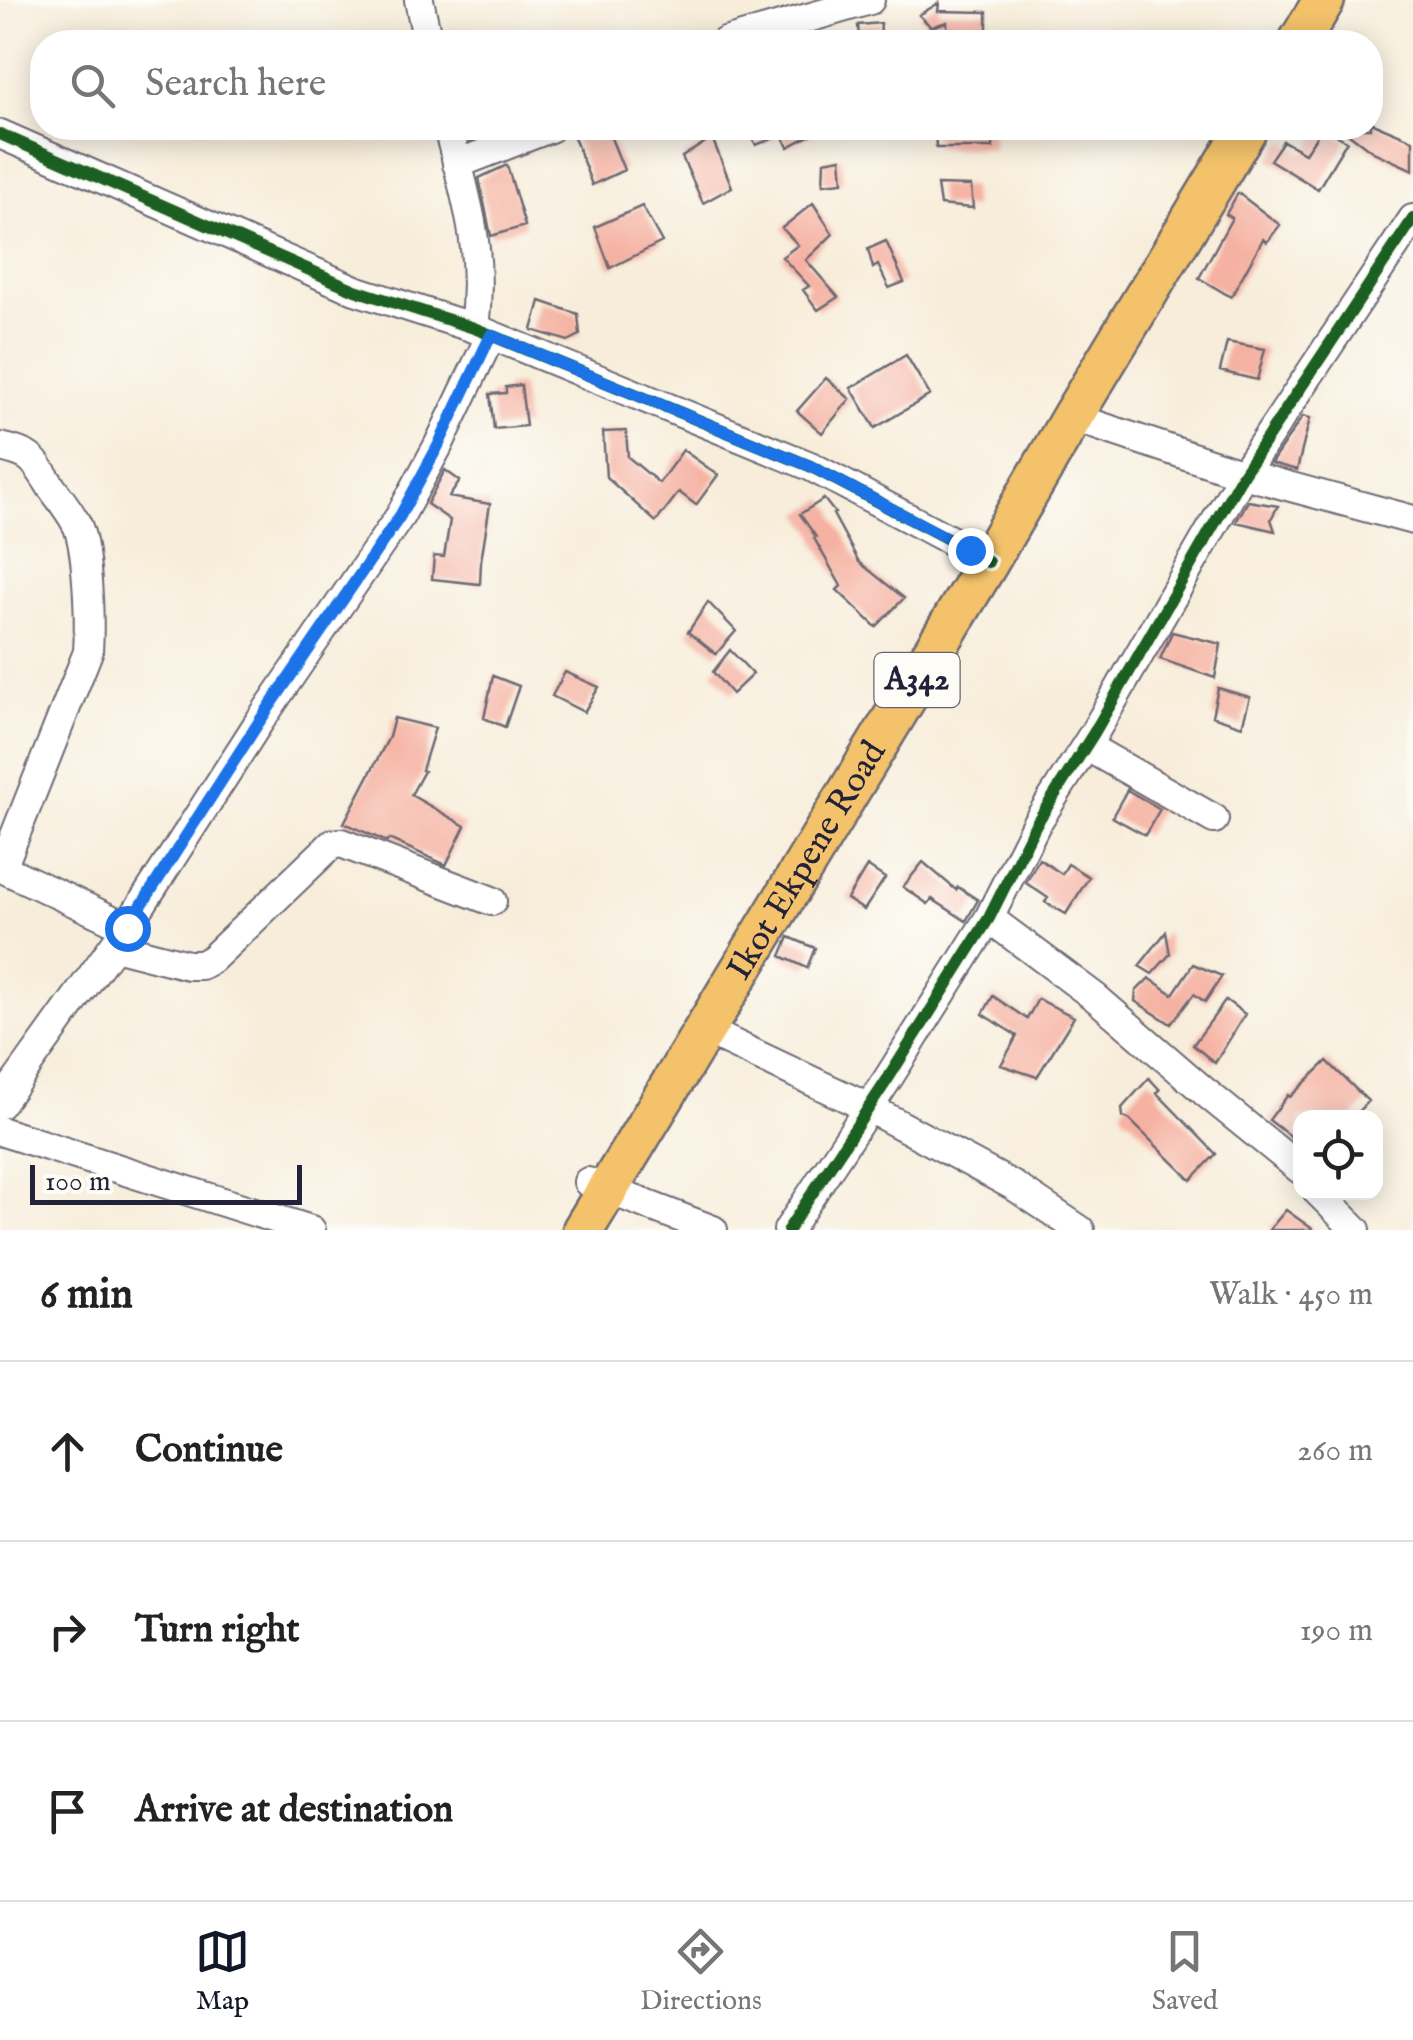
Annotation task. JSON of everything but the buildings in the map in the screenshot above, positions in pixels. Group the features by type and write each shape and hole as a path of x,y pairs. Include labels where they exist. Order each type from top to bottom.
{"highway":[{"path":"1281,30 1300,0"},
{"path":"1306,30 1324,0"},
{"name":"Ikot Ekpene Road","path":"558,1230 598,1185 704,1030 1216,140"},
{"name":"Ikot Ekpene Road","path":"583,1230 598,1185 979,556 1072,417 1240,140"}],"street":[{"path":"418,0 425,30"},
{"path":"766,30 870,0"},
{"path":"0,134 355,290 482,332 810,466 979,556"},
{"path":"0,1104 120,937 259,722 400,516 438,446 482,332 474,228 451,140"},
{"path":"458,164 519,140"},
{"path":"788,1230 989,918 1036,824 1086,746 1243,474 1413,219"},
{"path":"1072,417 1243,474 1413,520"},
{"path":"0,447 23,452 34,460 77,526 90,625 88,652 1,868 120,937 188,965 201,966 332,844 341,843 492,901"},
{"path":"1086,746 1214,819"},
{"path":"989,918 1096,998 1293,1162"},
{"path":"704,1030 869,1108 1014,1186 1080,1230"},
{"path":"0,1132 311,1230"},
{"path":"598,1185 712,1230"},
{"path":"1326,1200 1356,1230"}],"cycle path":[{"path":"0,134 355,290 474,328 810,466 988,562"},
{"path":"788,1230 989,918 1036,824 1094,733 1243,474 1413,219"}],"route":[{"path":"127,928 259,722 400,516 491,335 810,466 970,550"}]}
